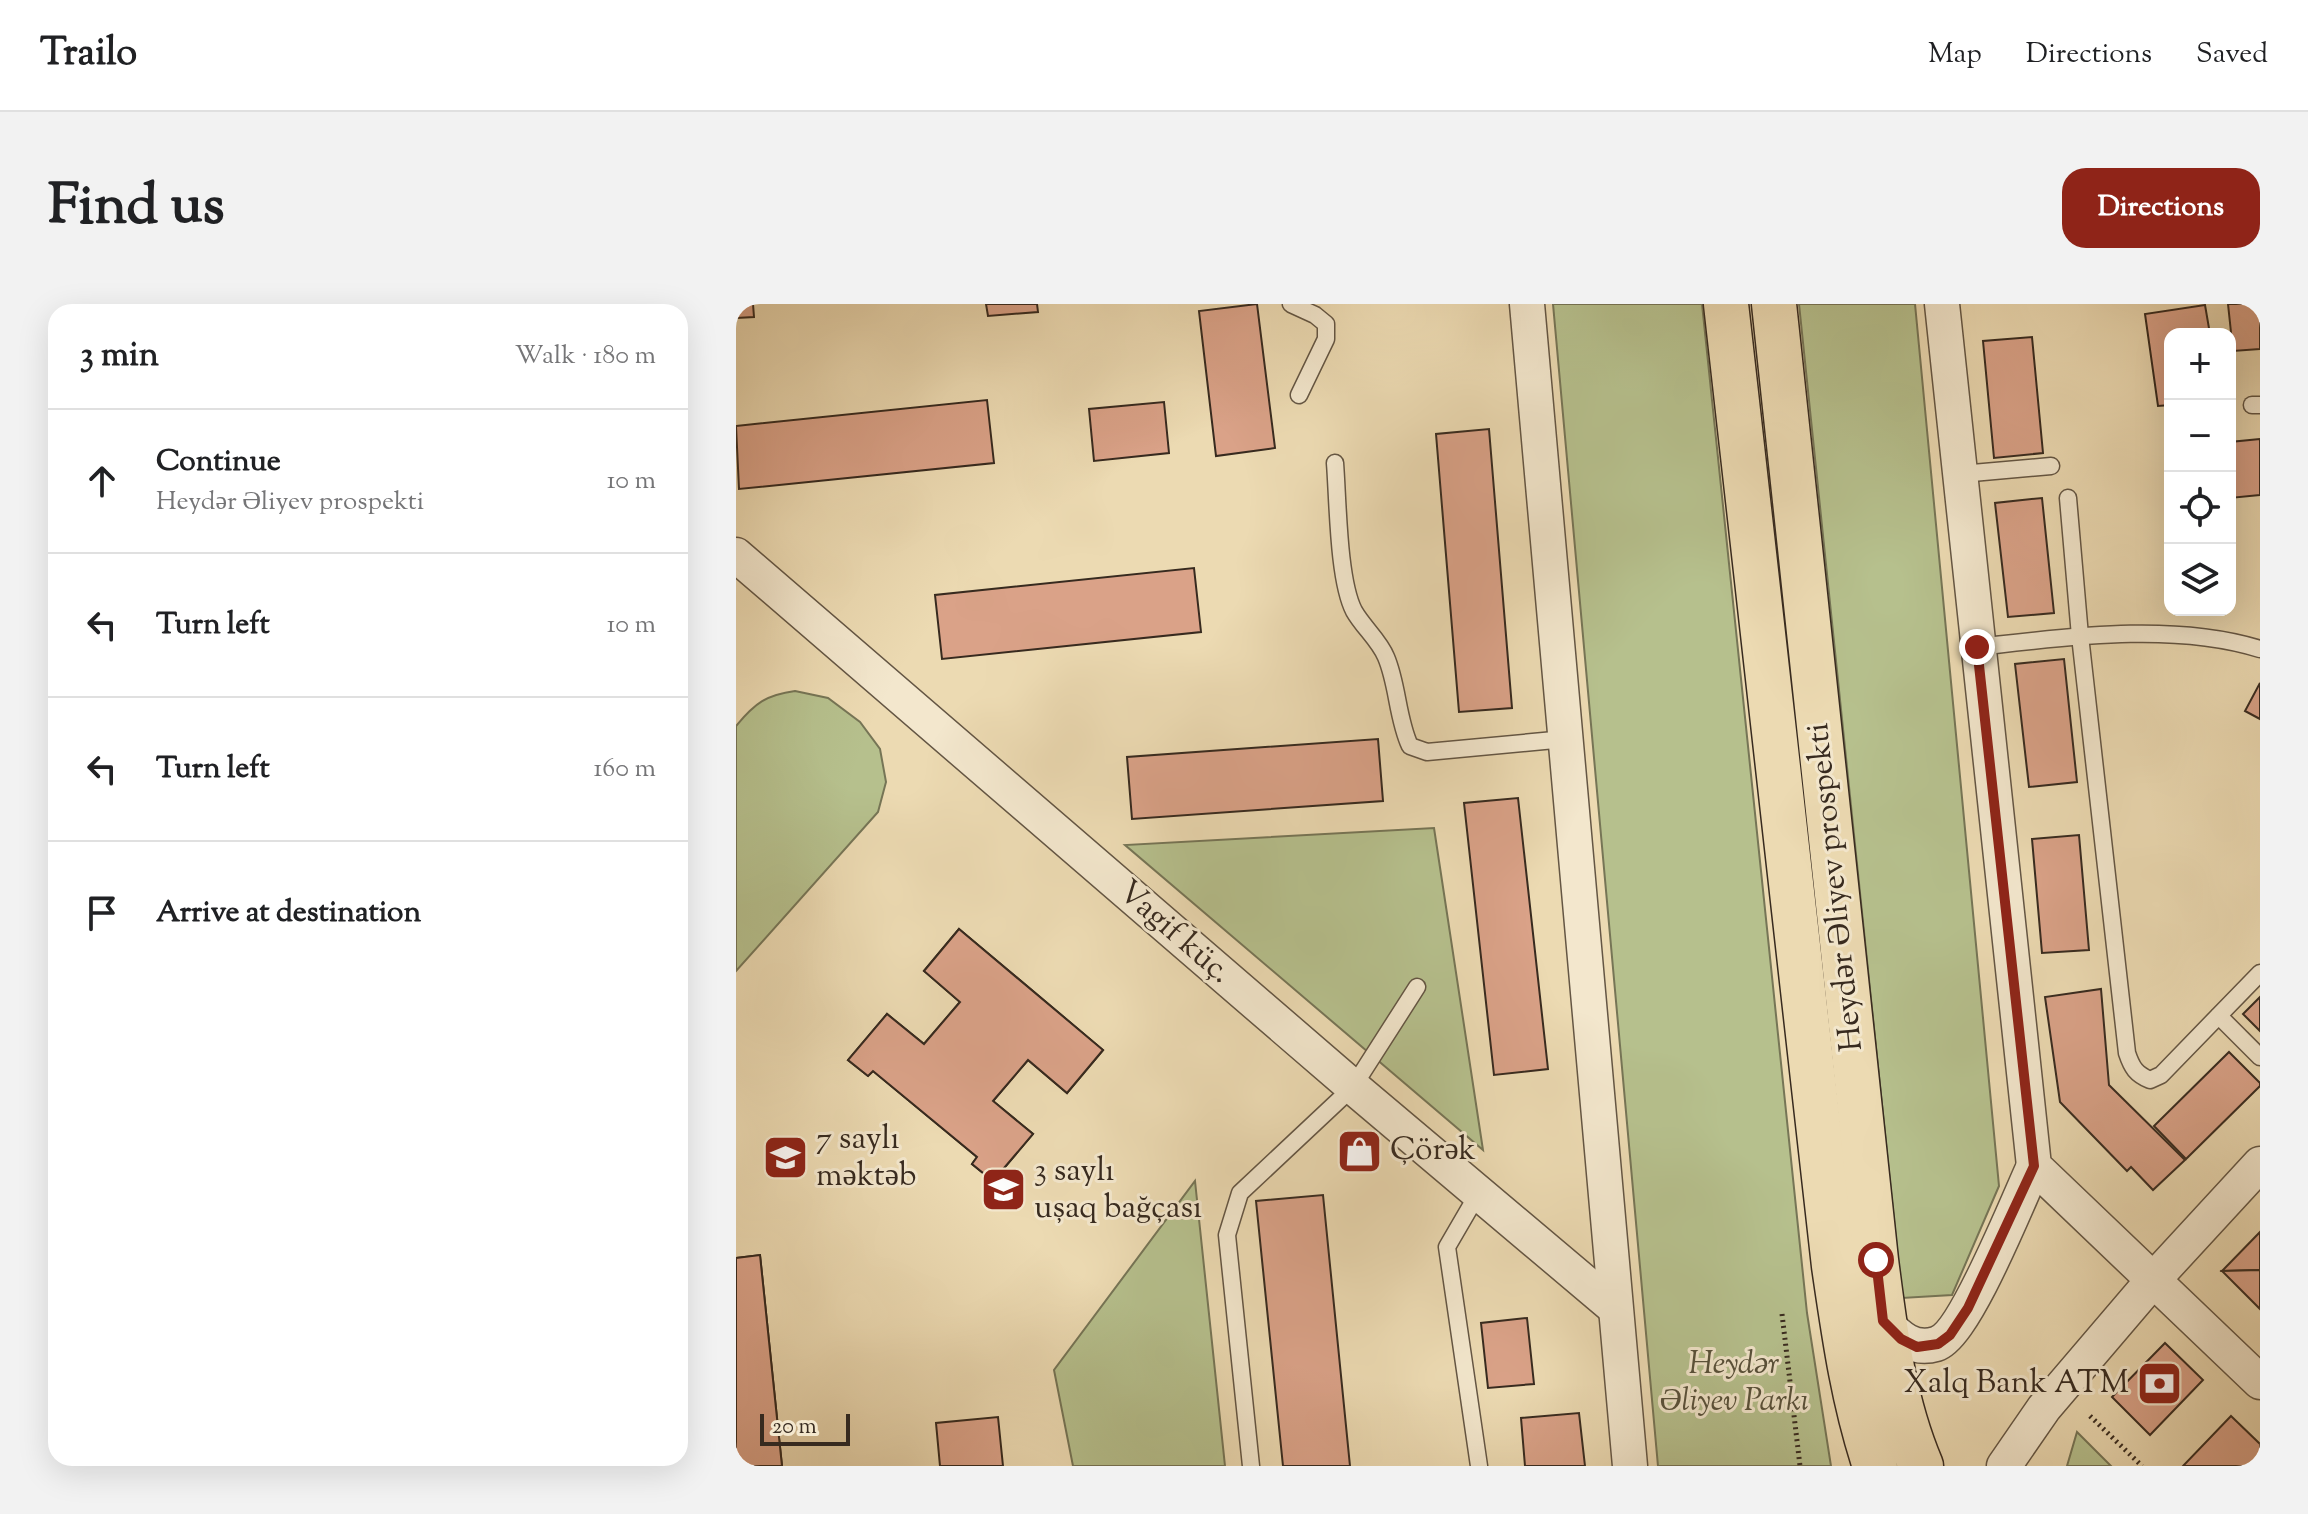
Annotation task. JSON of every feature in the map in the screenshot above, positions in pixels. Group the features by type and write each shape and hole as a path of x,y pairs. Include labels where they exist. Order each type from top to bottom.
{"main road":[{"name":"Heydər Əliyev prospekti","path":"1726,304 1834,1266 1848,1369 1875,1466"},
{"name":"Heydər Əliyev prospekti","path":"1774,304 1883,1321 1901,1407 1921,1466"}],"street":[{"path":"1527,304 1630,1466"},
{"path":"1883,1321 1901,1339 1917,1347 1938,1344 1950,1335 1968,1308 2034,1166 1942,304"},
{"name":"Vagif küç.","path":"736,555 1353,1087 1615,1308"},
{"path":"2004,1466 2044,1408 2154,1279 2260,1164"},
{"path":"2034,1166 2260,1382"}],"lane":[{"path":"1291,304 1326,324 1326,339 1299,395"},
{"path":"1335,463 1345,589 1354,611 1385,654 1402,729 1410,746 1427,752 1565,739"},
{"path":"1961,474 2051,466"},
{"path":"2068,498 2080,636 2131,1067 2139,1076 2150,1080 2161,1075 2260,973"},
{"path":"1977,647 2080,636 2194,635 2234,641 2260,649"},
{"path":"1251,1466 1227,1235 1240,1193 1353,1087 1417,987"},
{"path":"2219,1016 2260,1057"},
{"path":"1479,1192 1447,1247 1479,1466"}],"path":[{"path":"1782,1314 1800,1466"},
{"path":"2090,1416 2142,1466"}],"green space":[{"name":"Heydər Əliyev Parkı","path":"1553,304 1702,304 1807,1313 1831,1466 1658,1466"},
{"path":"1799,304 1915,304 1999,1186 1952,1295 1902,1298"},
{"path":"795,691 828,698 860,722 880,749 886,782 878,812 736,971 736,726 762,701"},
{"path":"1434,828 1483,1150 1125,845"},
{"path":"1195,1181 1225,1466 1073,1466 1054,1370"},
{"path":"2077,1432 2111,1466 2067,1466"}],"building":[{"path":"736,304 753,304 754,317 736,318"},
{"path":"986,304 1037,304 1038,312 988,316"},
{"path":"1257,304 1275,448 1216,456 1199,311"},
{"path":"2228,304 2260,304 2260,349 2236,351 2236,328 2231,328"},
{"path":"2205,305 2209,328 2164,328 2164,406 2158,406 2145,314"},
{"path":"2032,337 2043,453 1994,458 1983,341"},
{"path":"987,400 994,463 739,489 736,426"},
{"path":"1164,402 1169,453 1094,461 1089,409"},
{"path":"1489,429 1512,708 1459,712 1436,434"},
{"path":"2260,439 2260,495 2236,497 2236,441"},
{"path":"2042,498 2054,613 2008,617 1995,503"},
{"path":"1194,568 1201,632 942,659 935,595"},
{"path":"2064,659 2077,782 2029,787 2015,664"},
{"path":"2260,683 2260,719 2245,711"},
{"path":"1378,739 1383,801 1132,819 1127,757"},
{"path":"1518,798 1548,1069 1494,1075 1464,803"},
{"path":"2079,835 2089,950 2042,953 2032,839"},
{"path":"959,929 1103,1050 1067,1093 1028,1060 993,1101 1033,1134 993,1181 972,1164 977,1157 873,1071 868,1076 848,1060 887,1014 924,1044 960,1002 924,971","holes":["972,1012 1014,1048 980,1090 937,1055"]},
{"path":"959,929 1103,1050 1067,1093 1028,1060 993,1101 1033,1134 993,1181 972,1164 977,1157 873,1071 868,1076 848,1060 887,1014 924,1044 960,1002 924,971"},
{"path":"2101,989 2109,1085 2185,1160 2153,1190 2131,1167 2127,1171 2060,1102 2045,997"},
{"path":"2260,997 2260,1031 2243,1014"},
{"path":"2229,1052 2260,1086 2186,1159 2154,1126"},
{"path":"1323,1195 1350,1466 1283,1466 1256,1201"},
{"path":"2260,1232 2260,1270 2222,1271"},
{"path":"760,1255 782,1466 736,1466 736,1258"},
{"path":"760,1255 782,1466 736,1466 736,1258"},
{"path":"2260,1270 2260,1309 2222,1271"},
{"path":"1527,1318 1534,1384 1488,1388 1481,1323"},
{"path":"2165,1343 2203,1380 2150,1435 2112,1397"},
{"path":"1579,1413 1585,1466 1525,1466 1521,1418"},
{"path":"2231,1416 2260,1444 2260,1466 2183,1466"},
{"path":"998,1417 1003,1466 940,1466 936,1423"}],"place":[{"name":"Çörək","path":"1359,1151"},
{"name":"7 saylı məktəb","path":"785,1158"},
{"name":"3 saylı uşaq bağçası","path":"1003,1190"},
{"name":"Xalq Bank ATM","path":"2160,1384"}],"route":[{"path":"1876,1260 1883,1321 1901,1339 1917,1347 1938,1344 1950,1335 1968,1308 2034,1166 1977,647"}]}
